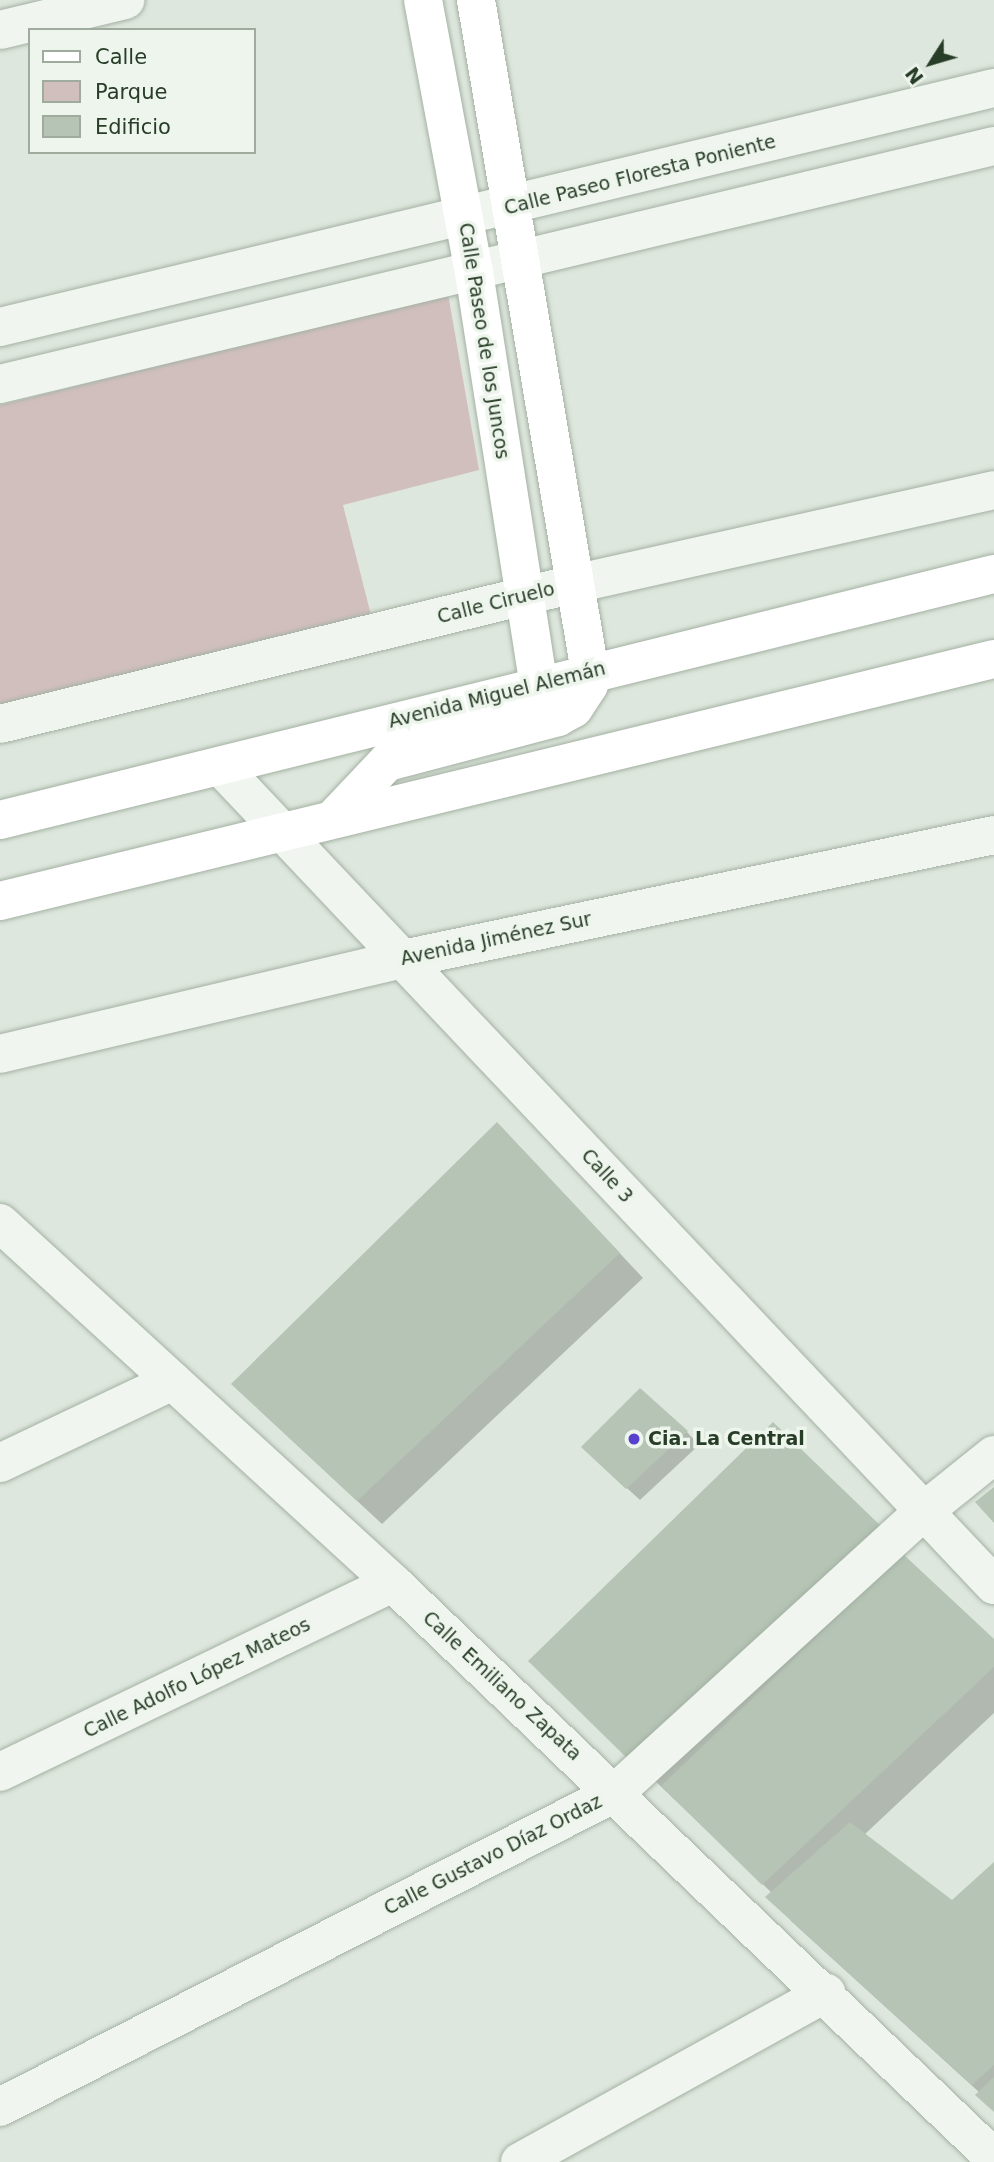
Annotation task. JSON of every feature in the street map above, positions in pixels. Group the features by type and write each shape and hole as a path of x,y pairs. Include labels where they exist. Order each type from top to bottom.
{"main road":[{"name":"Calle Paseo de los Juncos","path":"423,0 474,272 538,683"},
{"path":"333,819 370,775 405,754 558,717 584,697 590,671 476,0"},
{"name":"Avenida Miguel Alemán","path":"0,820 538,683 994,574"},
{"path":"0,901 279,830 994,659"}],"street":[{"path":"0,30 125,0"},
{"name":"Calle Paseo Floresta Poniente","path":"7,325 464,216 512,207 994,88"},
{"path":"7,325 14,381 994,146"},
{"name":"Calle Ciruelo","path":"0,724 523,596 994,490"},
{"name":"Calle 3","path":"220,766 994,1585"},
{"name":"Avenida Jiménez Sur","path":"0,1054 403,958 994,835"},
{"name":"Calle Emiliano Zapata","path":"0,1223 393,1583 825,1993 994,2158"},
{"path":"0,1463 173,1381"},
{"name":"Calle Gustavo Díaz Ordaz","path":"0,2107 615,1793 923,1512 994,1455"},
{"name":"Calle Adolfo López Mateos","path":"0,1772 393,1583"},
{"path":"520,2162 825,1993"}],"green space":[{"path":"448,294 479,470 343,505 371,615 0,706 0,405"}],"building":[{"path":"497,1122 620,1253 357,1501 231,1384"},
{"name":"Cia. La Central","path":"640,1388 688,1431 626,1489 581,1447"},
{"path":"773,1422 884,1529 633,1764 528,1661"},
{"path":"994,1487 994,1523 975,1502"},
{"path":"903,1554 994,1639 994,1667 762,1885 661,1786"},
{"path":"850,1822 952,1900 994,1862 994,2065 972,2085 765,1897"},
{"path":"994,2077 994,2112 975,2095"}],"place":[{"name":"Cia. La Central","path":"634,1439"}]}
